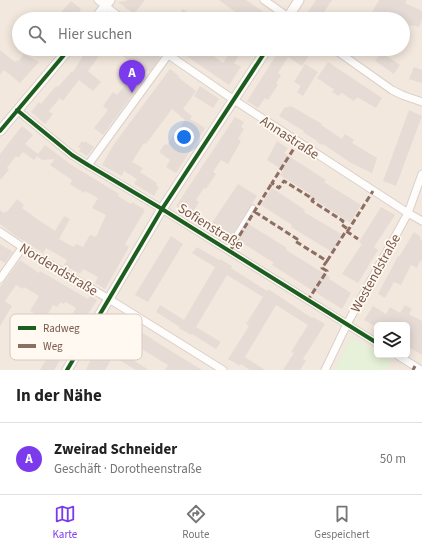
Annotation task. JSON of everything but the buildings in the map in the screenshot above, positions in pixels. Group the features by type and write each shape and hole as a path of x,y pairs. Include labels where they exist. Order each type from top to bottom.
{"street":[{"path":"98,0 108,3 116,12"},
{"path":"264,0 280,12"},
{"path":"292,12 299,0"},
{"path":"101,12 108,3"},
{"path":"0,131 63,56"},
{"path":"88,165 167,56"},
{"name":"Annastraße","path":"169,56 234,100 422,221"},
{"path":"100,314 162,209 262,56"},
{"path":"344,56 392,90 422,102"},
{"name":"Sofienstraße","path":"17,110 72,155 162,209 374,341"},
{"name":"Westendstraße","path":"325,370 347,324 408,213 422,174"},
{"name":"Nordendstraße","path":"0,232 22,248 133,314"},
{"path":"0,279 22,248"},
{"name":"Nordendstraße","path":"142,320 221,370"},
{"path":"402,358 421,370"},
{"path":"67,370 73,360"}],"lane":[{"path":"226,249 253,208"}],"shaded area":[{"path":"0,0 422,0 422,370 0,370"}],"green space":[{"path":"352,338 374,349 374,358 389,358 393,360 386,370 334,370"}],"marked path":[{"path":"298,142 272,183 279,188 284,181 313,199 312,201 343,221 341,224 349,230"},
{"path":"230,251 272,183"},
{"path":"347,232 373,191"},
{"path":"255,212 297,239 295,241 327,261 322,268 327,271 308,300"},
{"path":"327,261 346,231 358,239"},
{"path":"413,370 415,366"}],"cycle path":[{"path":"0,131 63,56"},
{"path":"100,314 162,209 262,56"},
{"path":"17,110 72,155 162,209 374,341"},
{"path":"67,370 73,360"}],"place":[{"name":"Zweirad Schneider","path":"132,93"}]}
